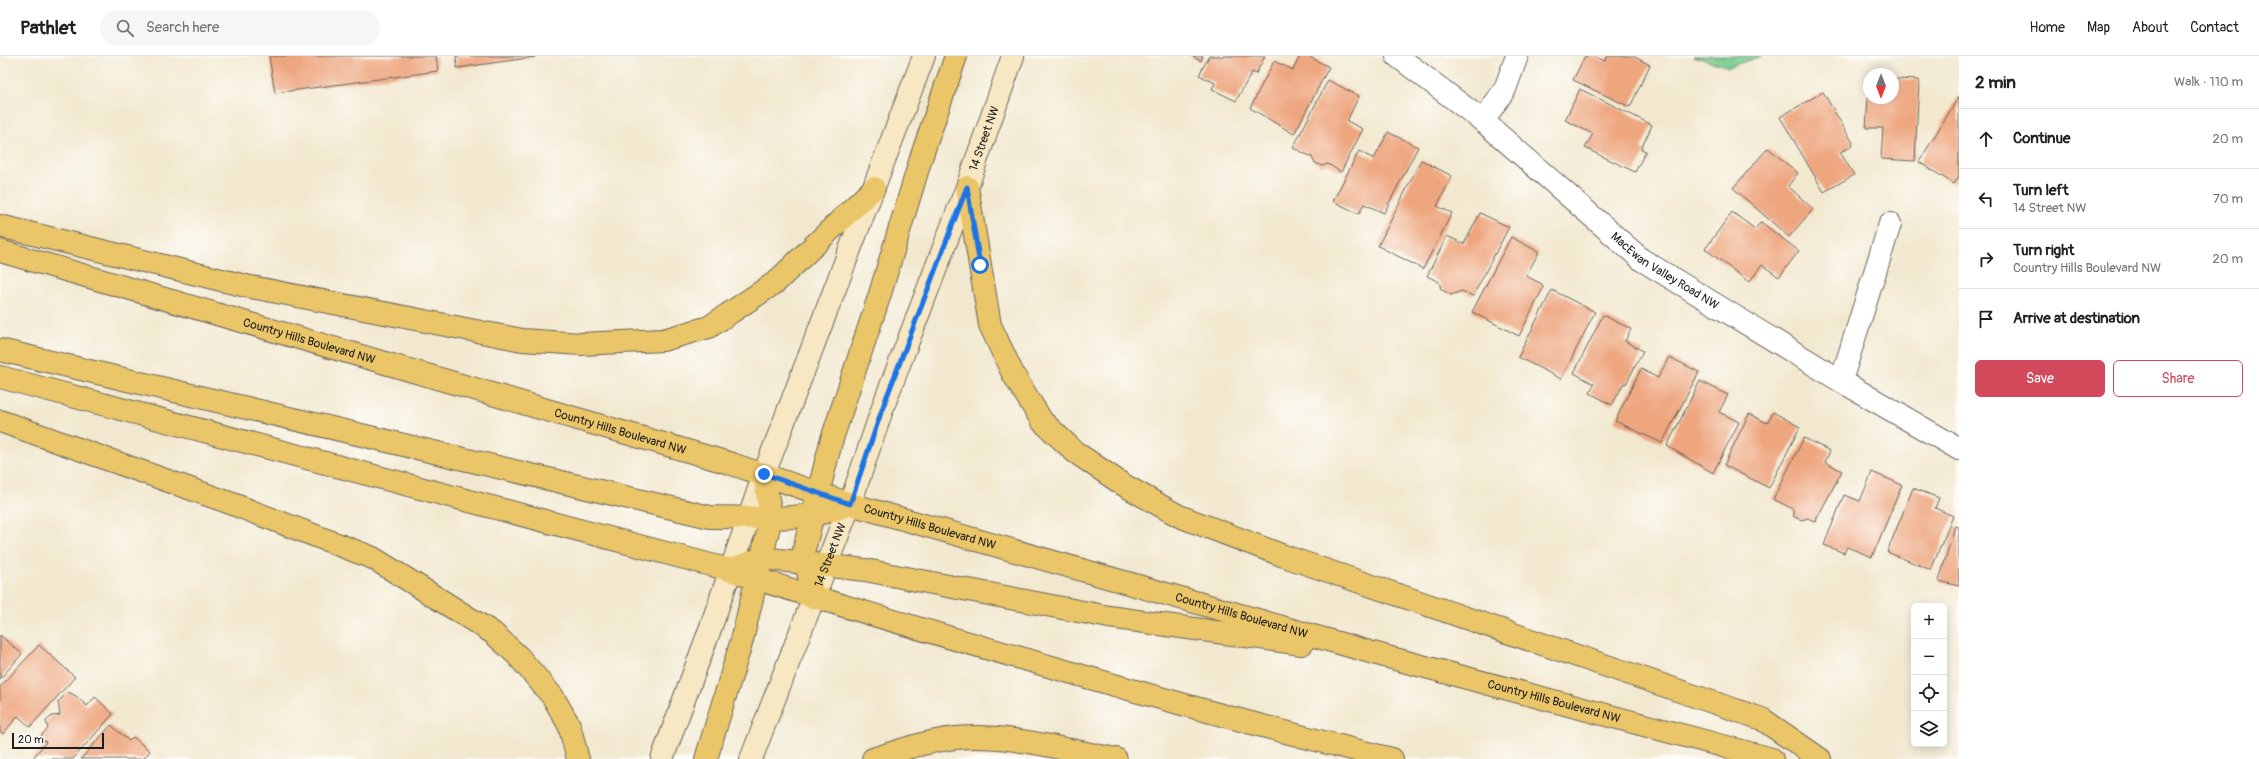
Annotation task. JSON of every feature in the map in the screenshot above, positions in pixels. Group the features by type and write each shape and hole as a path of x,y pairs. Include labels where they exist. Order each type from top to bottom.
{"main road":[{"path":"662,759 764,474 924,56"},
{"path":"816,564 804,550 831,442 877,304 922,155 956,56"},
{"name":"14 Street NW","path":"751,759 813,598 816,564 850,504 884,404 967,187 1013,56"},
{"path":"967,187 990,325 1014,374 1042,421 1075,452 1122,484 1179,516 1284,556 1762,719 1820,759"},
{"path":"0,226 246,286 522,340 581,344 663,340 709,327 776,282 874,188"},
{"name":"Country Hills Boulevard NW","path":"0,251 722,460 850,504 1384,656 1772,759"},
{"path":"0,350 702,515 771,518 812,515 831,513 850,504"},
{"path":"0,377 730,570 816,564 864,570 1109,617 1384,656"},
{"path":"0,421 230,503 373,558 493,633 518,656 553,697 569,725 578,759"},
{"path":"706,759 742,640 771,518 764,474"},
{"path":"760,569 813,598 1158,698 1392,759"},
{"path":"873,759 912,746 957,738 1006,739 1116,759"}],"street":[{"name":"MacEwan Valley Road NW","path":"1397,56 1483,121 1642,260 1841,381 1959,449"},
{"path":"1483,121 1505,90 1517,56"},
{"path":"1841,381 1890,224"}],"green space":[{"path":"1693,56 1762,56 1728,67"}],"building":[{"path":"269,56 436,56 438,71 275,93"},
{"path":"456,56 535,56 535,57 457,68"},
{"path":"1191,56 1203,56 1201,61"},
{"path":"1209,56 1265,56 1256,74 1252,72 1236,101 1212,89 1215,83 1199,75"},
{"path":"1300,56 1308,56 1329,67 1294,134 1250,108 1274,61 1293,70"},
{"path":"1585,56 1593,56 1605,61 1608,56 1633,56 1650,65 1630,107 1573,80"},
{"path":"1899,79 1919,80 1915,161 1881,159 1883,128 1866,128 1868,104 1899,104"},
{"path":"1328,80 1359,96 1347,121 1363,129 1341,172 1328,164 1322,166 1314,162 1312,157 1293,148"},
{"path":"1580,89 1652,125 1641,149 1646,151 1635,172 1585,148 1593,134 1565,120"},
{"path":"1823,92 1853,143 1851,147 1840,152 1854,175 1824,192 1780,117"},
{"path":"1959,96 1959,176 1954,184 1919,162"},
{"path":"1388,132 1418,147 1384,213 1364,204 1359,214 1333,201 1359,151 1374,159"},
{"path":"1768,148 1798,173 1788,186 1813,209 1789,237 1733,188"},
{"path":"1421,160 1452,176 1437,206 1452,213 1423,269 1378,246"},
{"path":"1732,212 1755,229 1761,222 1799,251 1779,277 1762,265 1749,282 1705,249"},
{"path":"1480,213 1509,227 1473,296 1462,291 1451,295 1441,289 1439,282 1427,276 1447,236 1464,244"},
{"path":"1511,237 1539,252 1526,276 1542,284 1543,288 1519,336 1472,312"},
{"path":"1552,290 1595,312 1561,379 1518,357"},
{"path":"1603,315 1631,329 1625,341 1643,351 1626,384 1624,383 1612,405 1590,393 1594,384 1574,373"},
{"path":"1669,357 1699,372 1662,443 1615,421 1641,369 1658,378"},
{"path":"1700,381 1728,395 1719,412 1739,422 1713,473 1667,446"},
{"path":"1773,412 1800,427 1769,488 1724,465 1749,414 1767,423"},
{"path":"1804,438 1830,451 1825,462 1842,471 1815,522 1808,518 1802,520 1794,517 1793,509 1773,499"},
{"path":"1872,472 1902,485 1872,557 1847,547 1844,553 1824,545 1844,495 1860,501"},
{"path":"1913,488 1939,498 1935,508 1953,516 1931,570 1887,552"},
{"path":"1955,526 1959,527 1959,586 1939,581"},
{"path":"0,635 22,654 0,679"},
{"path":"39,645 75,677 30,727 18,716 3,734 0,731 0,687"},
{"path":"68,692 76,696 87,706 95,697 113,714 73,759 32,759 46,742 40,737 48,728 46,721 52,716 60,715 58,702"},
{"path":"111,725 129,741 133,737 150,751 143,759 81,759"}],"route":[{"path":"764,474 850,504 884,404 967,187 980,265"}]}
